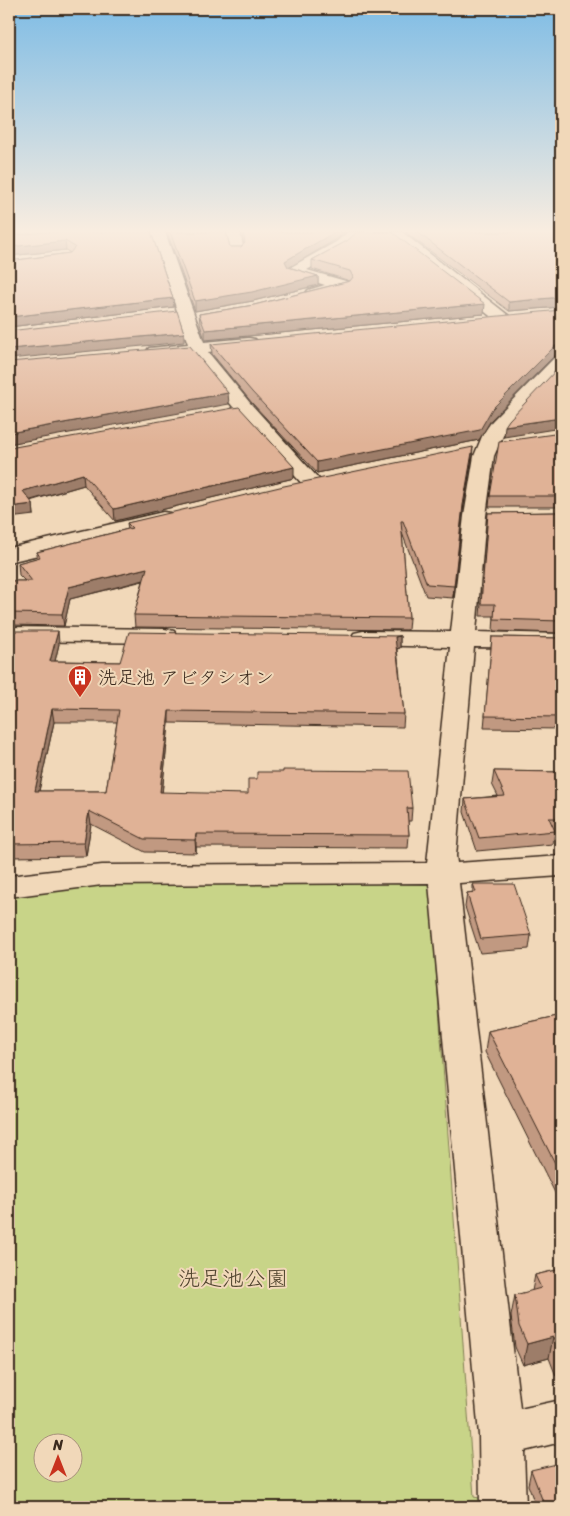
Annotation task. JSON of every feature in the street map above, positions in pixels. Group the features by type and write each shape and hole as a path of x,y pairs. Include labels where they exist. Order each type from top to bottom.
{"street":[{"path":"182,303 198,352 244,408 322,481 288,489"},
{"path":"484,303 505,319"},
{"path":"166,315 206,316"},
{"path":"485,320 524,317"},
{"path":"138,353 267,341"},
{"path":"503,1507 501,1435 441,856 462,639 484,516 482,465 489,445 500,425 561,361"},
{"path":"225,411 244,408"},
{"path":"9,555 181,514"},
{"path":"9,634 186,636"},
{"path":"344,638 561,641"},
{"path":"9,886 102,875 443,873 561,866"},
{"path":"501,1435 561,1421"}],"green space":[{"name":"洗足池公園","path":"103,879 430,884 474,1497 489,1500 489,1507 9,1507 9,891"}],"building":[{"path":"9,303 132,303 9,317"},
{"path":"263,303 485,304 205,330 199,314"},
{"path":"561,310 561,345 555,346 492,409 480,430 317,462 252,392 211,344"},
{"path":"177,311 184,333 9,349 9,331"},
{"path":"190,346 228,393 9,433 9,362"},
{"path":"561,365 561,418 505,426 509,420"},
{"path":"239,407 294,467 114,509 83,474 23,491 33,504 9,507 9,448"},
{"path":"561,433 561,496 490,496 499,442"},
{"path":"473,447 463,505 454,586 427,584 403,521 401,521 409,618 134,615 147,568 69,587 62,614 9,613 9,581 32,581 18,563 40,557 37,552 132,528 127,523 284,486"},
{"path":"561,512 561,621 494,619 495,604 481,604 488,513"},
{"path":"9,631 58,631 50,661 120,662 129,632 400,636 395,637 404,714 169,711 160,792 248,794 248,779 257,779 257,772 283,772 283,770 408,771 412,808 407,808 409,835 196,834 195,840 144,839 89,811 84,843 9,844","holes":["52,709 119,710 106,791 35,791"]},
{"path":"492,637 561,638 561,717 485,716"},
{"path":"494,771 561,772 561,818 549,818 555,831 479,838 465,799 505,796"},
{"path":"473,884 514,884 531,935 481,939 467,893 476,892"},
{"path":"561,1015 561,1175 488,1031"},
{"path":"561,1269 561,1355 553,1337 527,1344 519,1326 515,1295 541,1288 535,1275"},
{"path":"561,1463 561,1507 545,1507 531,1470"}],"place":[{"name":"洗足池 アビタシオン","path":"80,698"}]}
